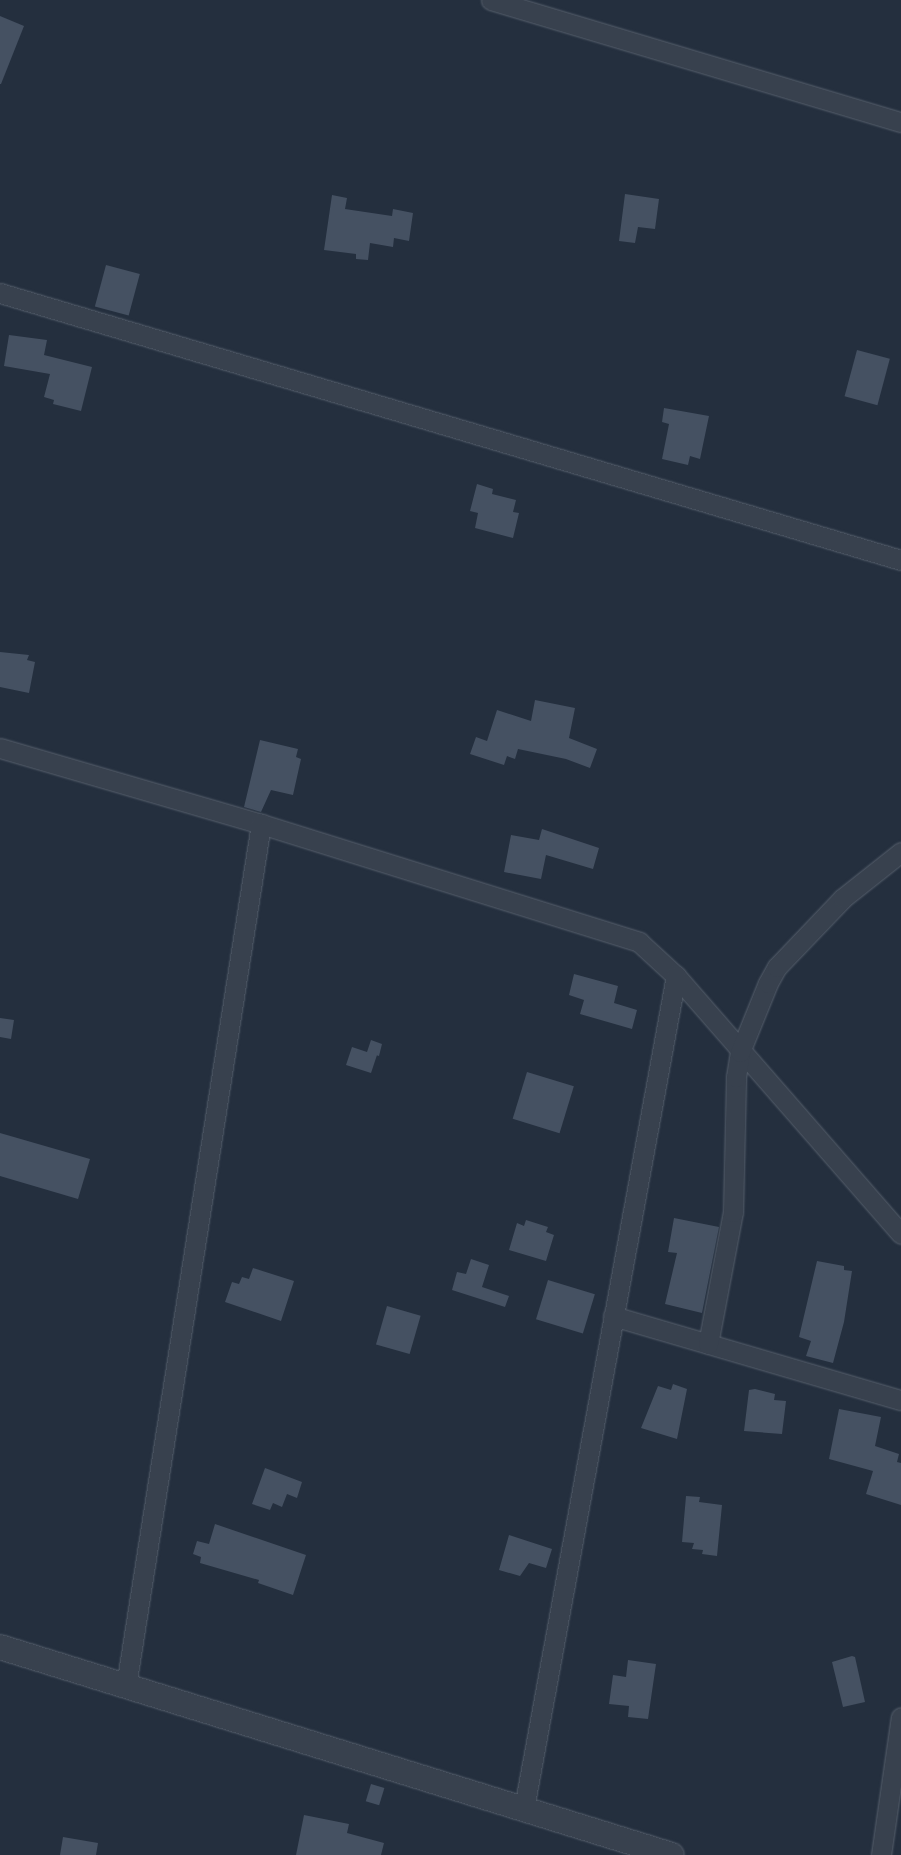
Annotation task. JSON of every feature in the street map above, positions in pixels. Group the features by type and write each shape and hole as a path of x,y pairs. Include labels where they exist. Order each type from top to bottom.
{"street":[{"path":"491,0 901,122"},
{"path":"0,293 901,560"},
{"path":"0,748 261,824 622,935 649,949 676,976 740,1052 901,1234"},
{"path":"126,1686 261,824"},
{"path":"708,1344 733,1212 735,1096 740,1052 768,983 777,967 843,898 901,852"},
{"path":"524,1808 676,976"},
{"path":"613,1316 901,1400"},
{"path":"0,1647 672,1855"},
{"path":"881,1855 901,1717"}],"building":[{"path":"0,16 24,26 1,84 0,84"},
{"path":"625,194 659,199 655,229 638,227 635,243 619,241"},
{"path":"332,195 347,198 345,209 392,216 393,209 413,213 409,241 394,238 393,247 370,243 368,260 356,259 356,254 324,250"},
{"path":"106,265 140,274 129,316 95,307"},
{"path":"9,335 47,340 44,355 92,367 81,411 53,404 54,400 44,397 50,374 4,366"},
{"path":"857,350 890,359 877,405 845,396"},
{"path":"664,408 709,416 700,459 690,456 688,465 662,459 669,424 662,422"},
{"path":"477,484 493,489 492,494 516,500 513,512 519,513 513,538 475,528 478,513 470,511"},
{"path":"0,652 29,655 27,660 35,662 29,693 0,687"},
{"path":"535,700 575,708 569,738 597,749 590,768 566,759 518,749 515,759 507,756 504,765 470,754 476,737 487,741 497,710 531,721"},
{"path":"260,740 298,749 296,757 301,759 293,795 271,790 261,812 244,807"},
{"path":"542,829 599,848 593,869 546,855 541,879 504,872 511,835 539,840"},
{"path":"574,974 618,986 614,1003 637,1010 632,1029 580,1014 584,1000 569,995"},
{"path":"0,1018 14,1020 11,1039 0,1037"},
{"path":"371,1040 382,1044 371,1073 346,1065 352,1047 367,1052"},
{"path":"527,1072 574,1086 560,1133 513,1119"},
{"path":"0,1133 90,1159 78,1199 0,1176"},
{"path":"674,1218 719,1227 702,1313 665,1304 677,1253 668,1252"},
{"path":"526,1220 548,1227 546,1232 554,1235 546,1261 509,1250 517,1223 524,1226"},
{"path":"471,1259 489,1265 482,1287 509,1296 505,1307 452,1290 457,1272 466,1274"},
{"path":"817,1261 844,1266 844,1270 852,1271 844,1322 833,1363 806,1356 811,1341 799,1337"},
{"path":"253,1268 294,1281 281,1321 225,1302 232,1282 239,1284 242,1277 249,1279"},
{"path":"548,1280 595,1294 583,1334 536,1319"},
{"path":"387,1306 421,1316 410,1354 376,1344"},
{"path":"673,1384 687,1389 677,1439 641,1428 658,1386 671,1390"},
{"path":"755,1389 775,1394 774,1400 786,1401 782,1434 744,1431 749,1390"},
{"path":"839,1409 881,1417 875,1446 899,1454 897,1462 901,1463 901,1505 866,1494 873,1471 829,1459"},
{"path":"265,1468 302,1482 297,1498 287,1494 282,1507 273,1503 270,1510 252,1504"},
{"path":"686,1496 700,1497 699,1502 722,1505 717,1556 702,1554 703,1550 692,1549 694,1543 682,1542"},
{"path":"215,1524 306,1555 293,1595 258,1583 259,1580 200,1563 201,1557 193,1554 197,1541 209,1544"},
{"path":"509,1535 552,1549 546,1568 529,1563 520,1576 499,1570"},
{"path":"852,1656 855,1657 865,1702 843,1707 832,1662"},
{"path":"628,1660 656,1664 648,1719 628,1717 629,1706 609,1704 613,1675 626,1677"},
{"path":"371,1784 384,1788 379,1805 366,1801"},
{"path":"304,1815 349,1824 347,1833 384,1843 381,1855 296,1855"},
{"path":"63,1837 98,1843 96,1855 60,1855"}]}
